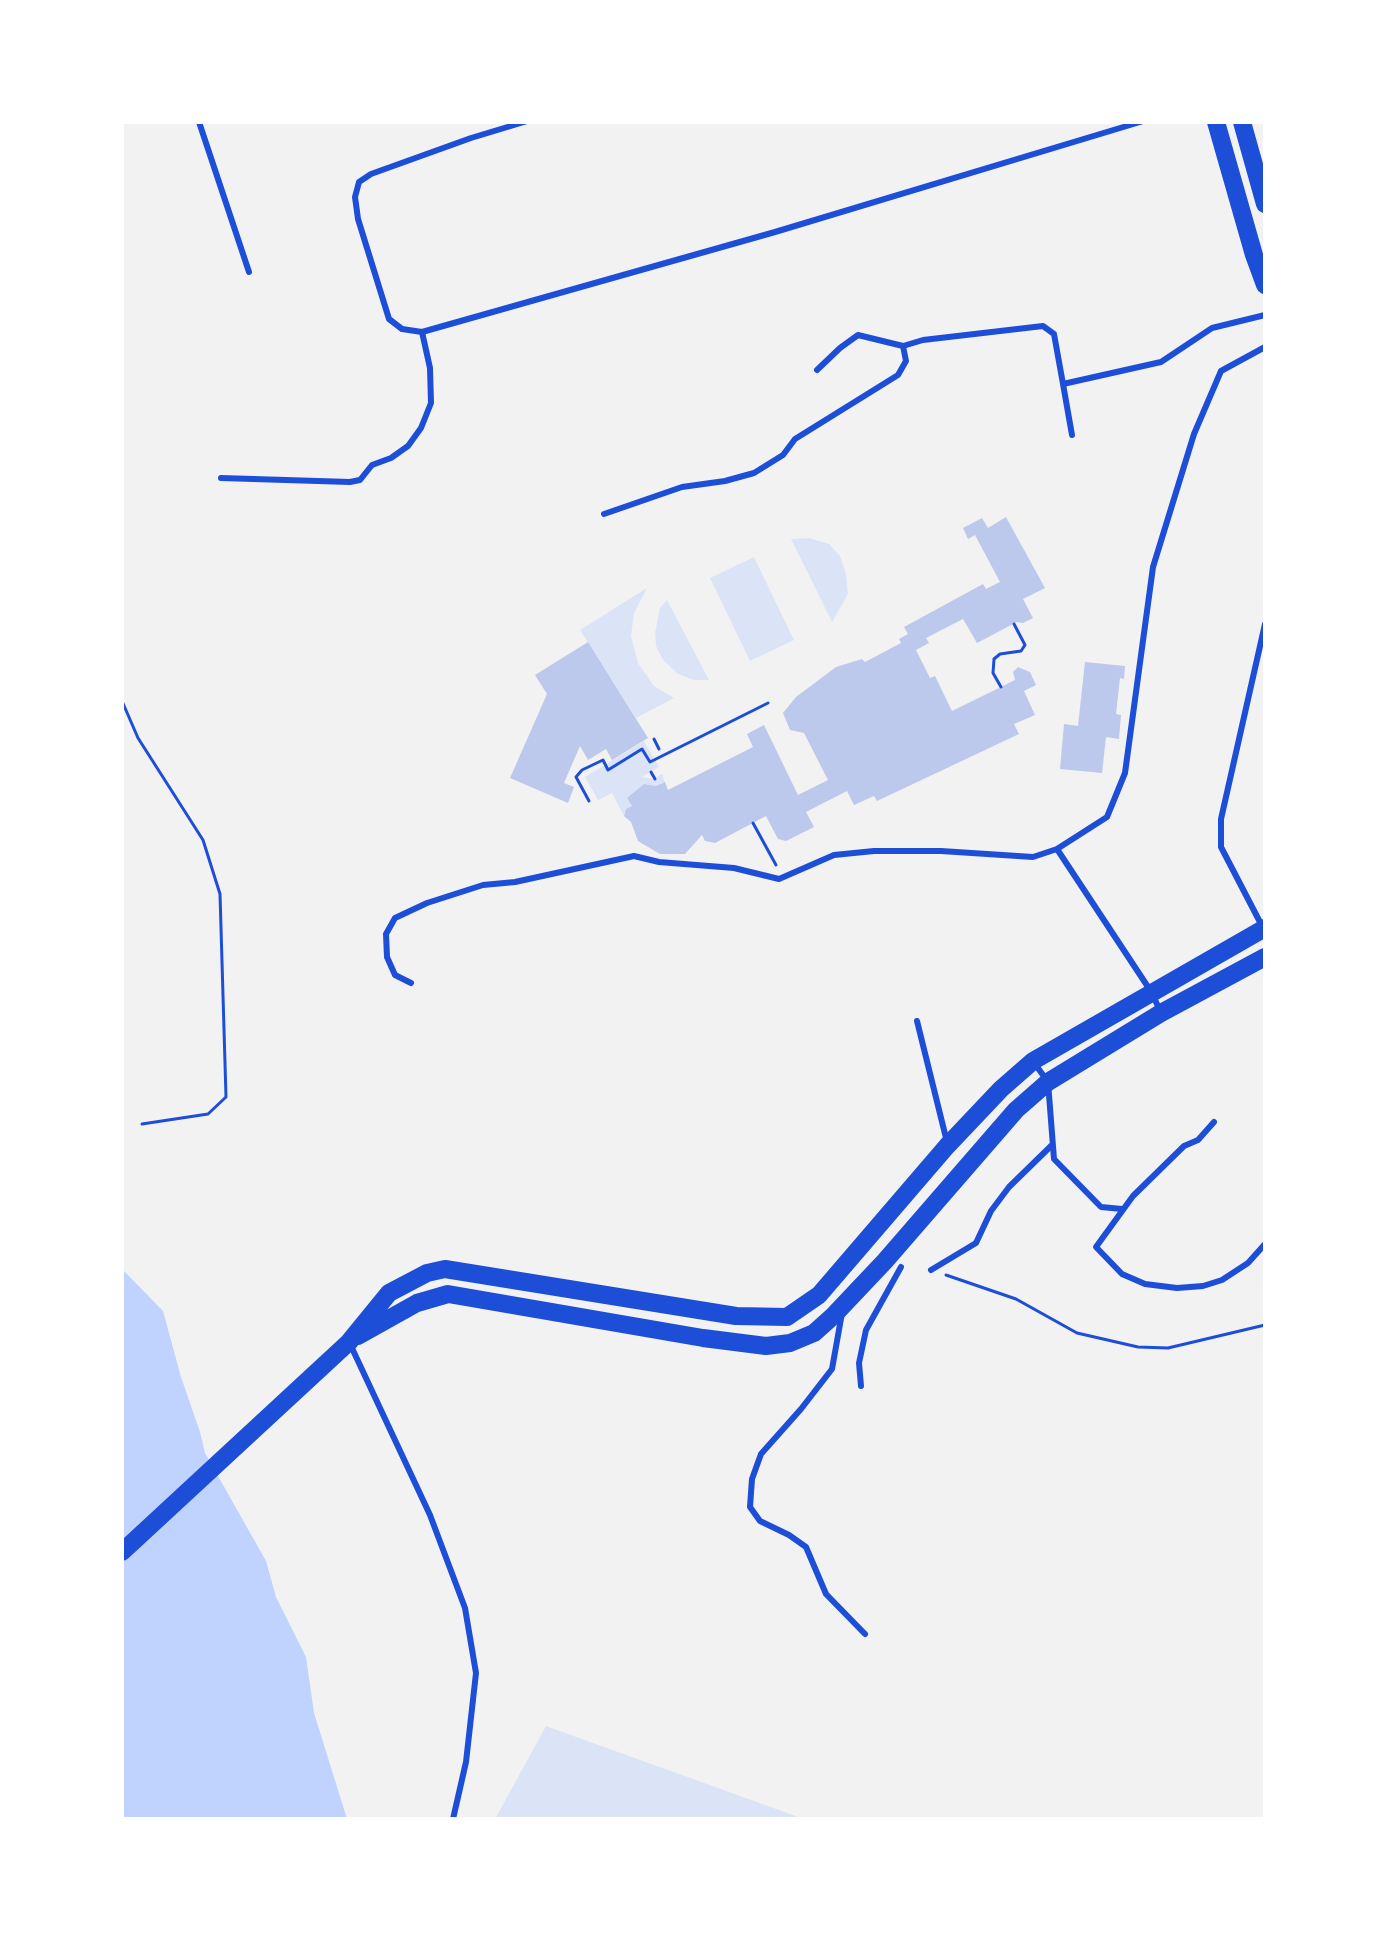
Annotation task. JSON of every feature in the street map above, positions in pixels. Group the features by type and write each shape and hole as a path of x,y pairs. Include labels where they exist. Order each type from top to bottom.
{"main road":[{"path":"1216,122 1265,285"},
{"path":"1242,122 1265,204"},
{"path":"349,1342 389,1293 427,1273 445,1269 736,1316 787,1317 819,1295 947,1146 1001,1089 1033,1061 1264,930"},
{"path":"122,1552 318,1368 349,1342 417,1303 448,1294 766,1346 790,1343 814,1333 844,1305 1016,1110 1048,1082 1161,1013 1265,957"},
{"path":"541,1309 551,1285"},
{"path":"766,1318 766,1346"}],"lane":[{"path":"199,122 249,272"},
{"path":"524,122 385,168 359,182 355,197 358,219 389,319 402,329 422,332 775,232 1140,122"},
{"path":"1063,384 1161,362 1212,328 1265,315"},
{"path":"817,370 858,335 903,346 923,340 1043,326 1054,334 1072,435"},
{"path":"221,478 350,482 360,480 372,465 391,458 408,446 421,428 431,403 430,368 422,332"},
{"path":"604,514 682,487 754,473 783,455 795,439 898,375 906,361 903,346"},
{"path":"411,983 395,975 387,957 386,934 395,918 427,903 483,885 515,882 634,856 659,862 734,868 782,878 834,855 874,851 941,851 1033,857 1057,849 1107,817 1125,773 1153,567 1194,434 1221,371 1265,347"},
{"path":"1264,930 1221,847 1221,819 1265,624"},
{"path":"1057,849 1152,993 1161,1013"},
{"path":"917,1021 947,1146"},
{"path":"1033,1061 1048,1082 1054,1159 1101,1207 1122,1209"},
{"path":"1214,1122 1198,1140 1184,1146 1122,1209 1096,1247 1122,1274 1145,1284 1177,1288 1203,1286 1222,1280 1248,1263 1265,1244"},
{"path":"931,1270 976,1243 991,1211 1009,1187 1052,1145"},
{"path":"861,1386 859,1363 866,1330 901,1267"},
{"path":"844,1305 832,1369 761,1454 752,1479 750,1507 760,1521 806,1547 826,1594 865,1634"},
{"path":"349,1342 430,1515 465,1608 476,1673 466,1762 453,1819"}],"path":[{"path":"1001,687 993,673 994,659 1000,654 1021,651 1025,645 1014,624"},
{"path":"122,701 138,738 203,840 220,894 226,1097 208,1114 142,1124"},
{"path":"589,801 576,777 582,770 603,760 608,770 642,749 650,762 768,703"},
{"path":"654,739 659,749"},
{"path":"651,772 655,779"},
{"path":"753,823 782,878"},
{"path":"931,1270 1016,1299 1077,1333 1105,1342 1168,1348 1265,1325"}],"shaded area":[{"path":"809,538 829,544 840,556 846,574 848,594 832,622 791,539"},
{"path":"754,557 794,640 750,661 710,578"},
{"path":"647,588 634,613 631,636 638,663 654,686 674,698 636,718 580,630"},
{"path":"667,600 709,680 694,680 678,674 663,660 656,646 655,633 660,608"},
{"path":"644,741 659,767 642,777 654,779 662,774 665,782 656,786 644,784 628,798 632,806 626,809 624,816 612,793 598,800 585,777"},
{"path":"546,1726 804,1819 495,1819"}],"water":[{"path":"122,1269 163,1311 205,1453 266,1561 276,1597 306,1657 314,1713 347,1819 122,1819"}],"building":[{"path":"1006,517 1045,588 1023,599 1033,618 1023,623 1017,622 977,643 963,619 926,638 929,643 916,650 930,678 935,676 952,711 1015,680 1013,672 1018,667 1030,672 1036,685 1024,691 1035,715 1014,724 1019,734 877,801 874,796 854,805 847,791 806,812 814,827 786,841 778,839 766,816 715,843 705,841 702,835 685,854 660,854 638,841 631,822 624,816 626,809 632,806 627,798 644,784 656,786 665,782 668,790 753,747 747,734 764,725 798,795 828,780 804,733 790,730 783,713 796,697 836,667 862,659 865,662 901,643 899,639 908,634 904,627 983,584 986,589 1000,582 975,535 968,539 963,528 982,518 988,528"},
{"path":"588,642 648,738 612,760 606,749 588,760 580,746 564,783 574,787 568,803 510,778 547,694 535,675"},
{"path":"1085,662 1125,666 1124,679 1120,678 1116,714 1121,715 1119,739 1106,737 1102,773 1060,769 1064,724 1078,726"}]}
